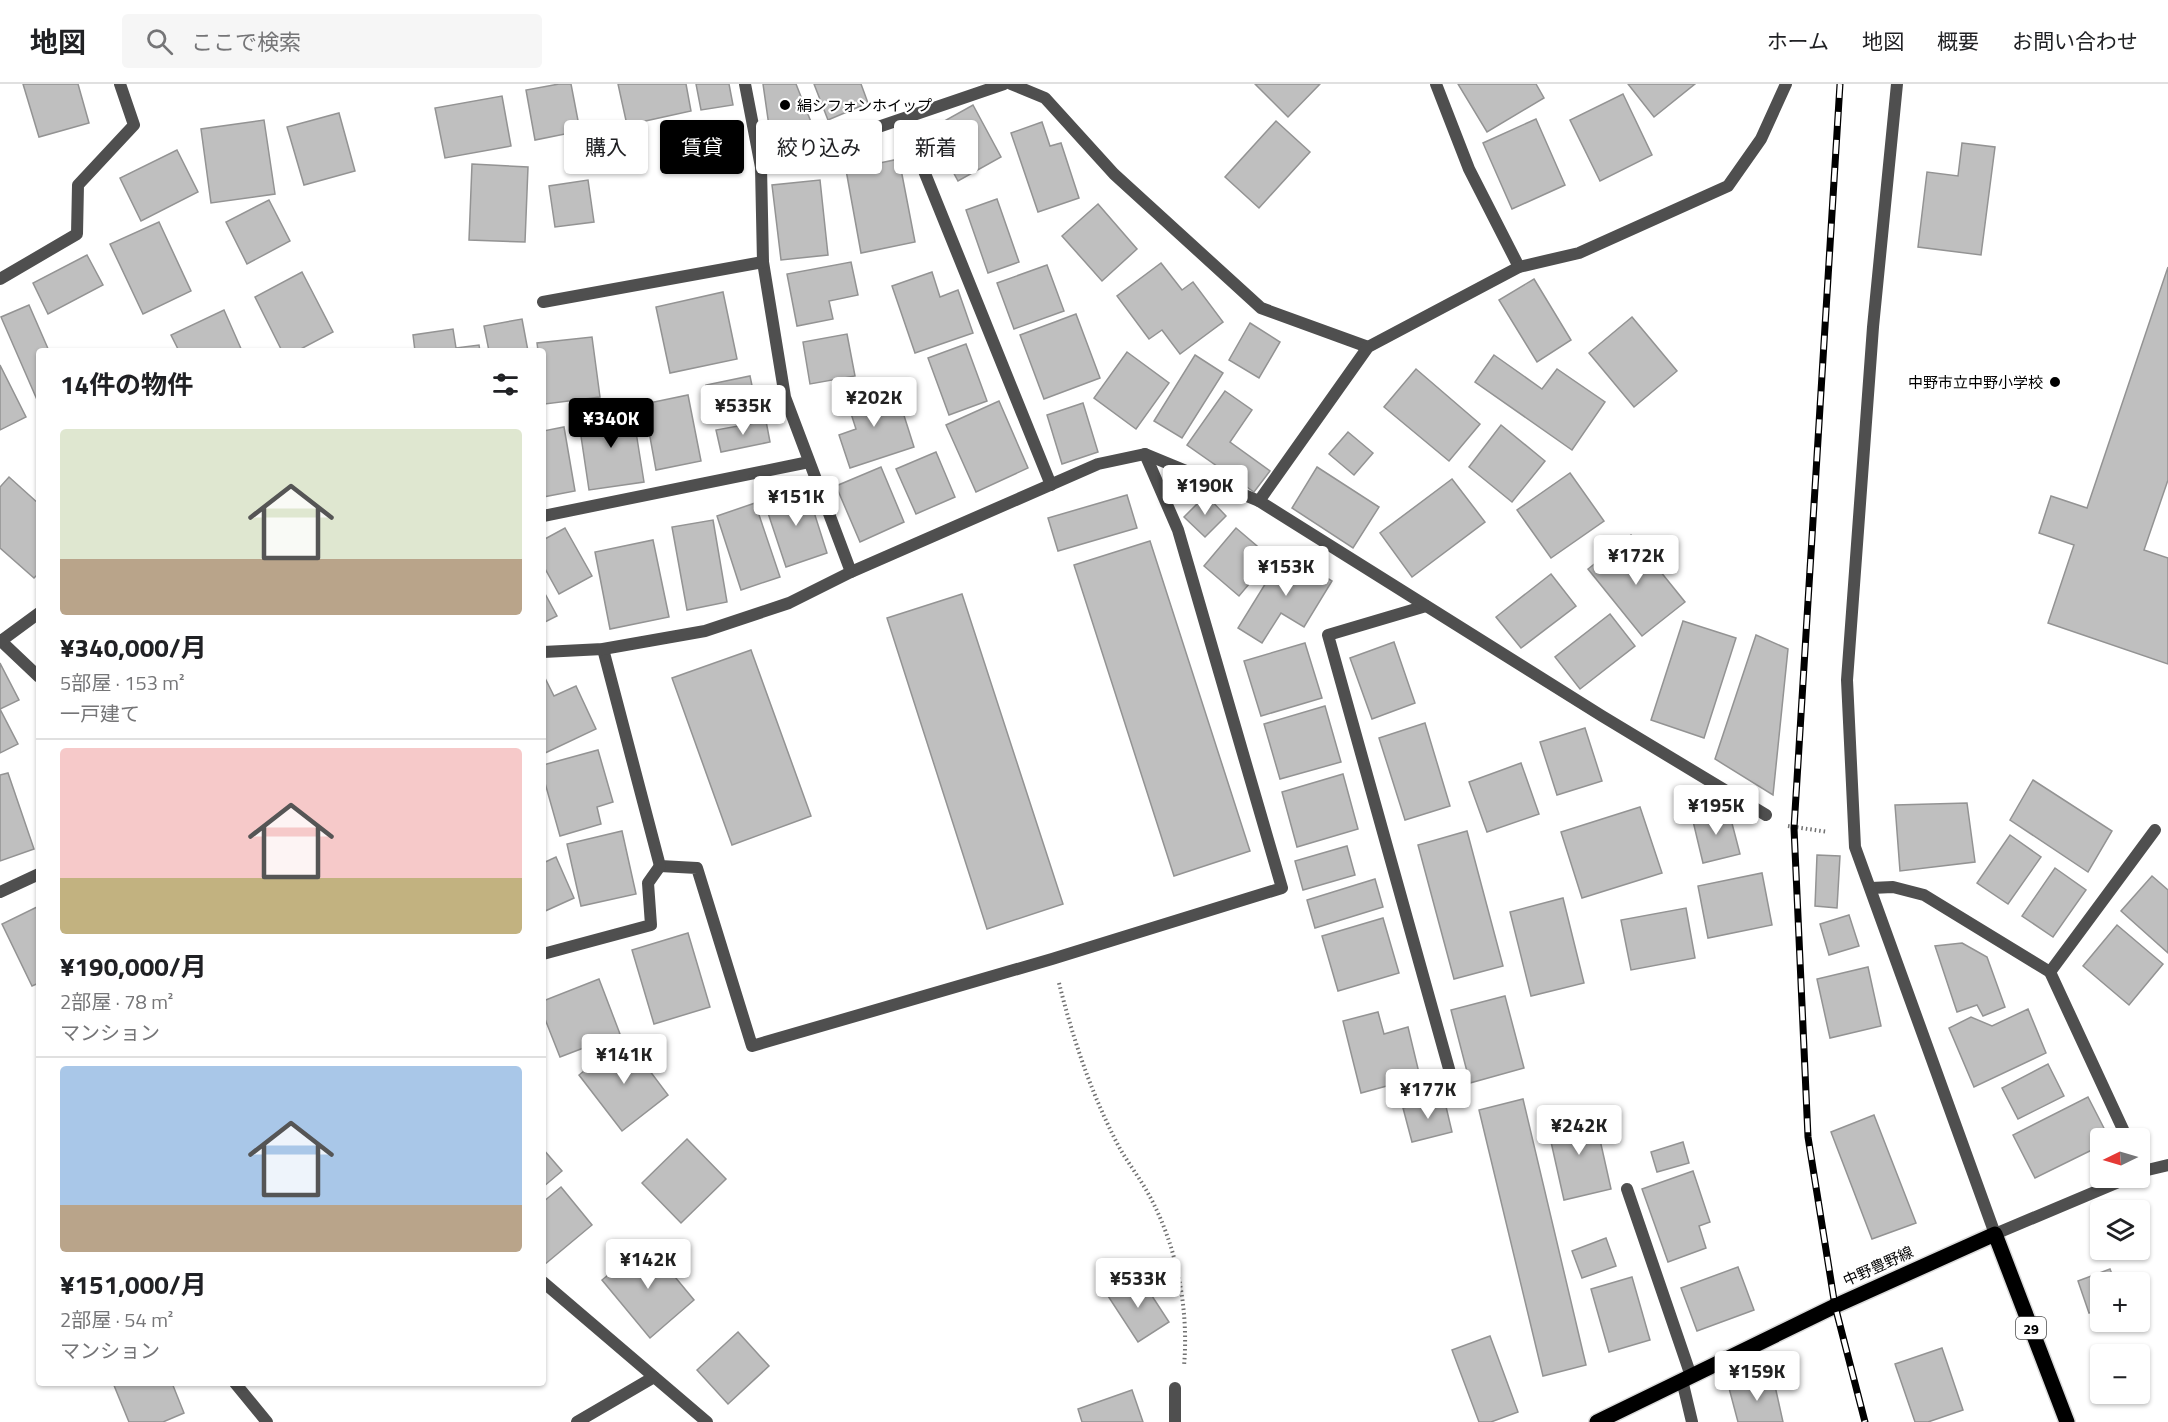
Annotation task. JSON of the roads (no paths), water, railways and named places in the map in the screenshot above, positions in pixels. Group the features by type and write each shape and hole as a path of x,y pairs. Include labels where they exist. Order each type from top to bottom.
{"main road":[{"name":"中野豊野線","path":"1597,1422 1835,1306 1995,1234"},
{"name":"29","path":"1995,1234 2067,1422"}],"street":[{"path":"0,279 77,234 78,185 134,124 120,84"},
{"path":"745,84 756,141"},
{"path":"882,126 1004,84"},
{"path":"1011,84 1045,98 1114,174 1262,308 1368,347"},
{"path":"1436,84 1469,170 1520,267"},
{"path":"1259,501 1368,347 1520,267 1579,253 1728,186 1761,139 1786,84"},
{"path":"1898,84 1873,327 1847,680 1855,847 1995,1234 2106,1188"},
{"path":"903,119 1051,485"},
{"path":"761,174 763,262 785,397 851,572"},
{"path":"543,302 763,262"},
{"path":"660,866 697,868 752,1046 1052,959 1282,888 1178,530 1145,454"},
{"path":"546,652 603,649 705,631 789,603 851,572 1098,464 1145,454 1259,501 1766,814"},
{"path":"546,515 809,462"},
{"path":"1426,606 1328,635 1451,1076"},
{"path":"36,615 1,640 36,674"},
{"path":"546,953 651,925 648,883 660,866 603,649"},
{"path":"2050,972 2155,830"},
{"path":"0,892 36,875"},
{"path":"1871,888 1893,887 1924,895 2050,972 2122,1128"},
{"path":"2150,1168 2168,1165"},
{"path":"1627,1189 1686,1378 1692,1422"},
{"path":"546,1285 707,1422"},
{"path":"577,1422 654,1377"},
{"path":"237,1386 267,1422"},
{"path":"1175,1389 1175,1422"}],"railway":[{"path":"1840,84 1794,828 1808,1137 1835,1306 1865,1422"}],"place":[{"name":"絹シフォンホイップ","path":"785,105"},
{"name":"中野市立中野小学校","path":"2055,382"}]}
